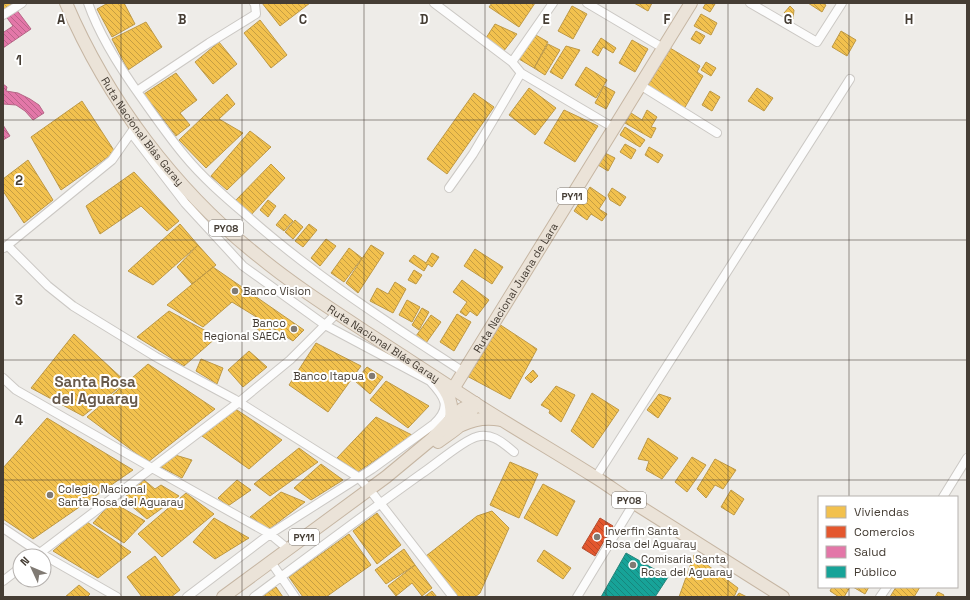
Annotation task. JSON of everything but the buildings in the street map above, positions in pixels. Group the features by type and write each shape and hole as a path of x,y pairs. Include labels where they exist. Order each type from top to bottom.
{"highway":[{"name":"Ruta Nacional Blás Garay","path":"66,3 90,53 133,130 191,193 255,254 337,313 434,377 596,477 634,503 784,597"},
{"name":"Ruta Nacional Juana de Lara","path":"452,388 691,3"},
{"path":"434,377 451,400 454,424 465,424 488,418 503,421"},
{"name":"PY11","path":"223,597 370,490 454,424 470,416 475,403"}],"street":[{"path":"3,15 22,3"},
{"path":"88,3 93,18 118,65 185,156 226,198 307,266 373,313 462,371"},
{"path":"137,91 256,14 254,3"},
{"path":"512,62 553,3"},
{"path":"587,3 663,48"},
{"path":"750,3 817,42 842,3"},
{"path":"438,4 512,62 521,73 614,128"},
{"path":"449,188 473,154 521,73"},
{"path":"596,477 850,79"},
{"path":"640,85 716,133"},
{"path":"187,597 270,534 358,478 372,469 434,424 442,416 445,409 444,400 430,381 325,325 243,266 185,203 133,130 112,160 5,247 48,286 73,306 156,357 239,402 358,478 370,490 453,597"},
{"path":"46,548 239,402 290,360 337,313"},
{"path":"3,378 16,390 270,534 288,549"},
{"path":"254,597 457,448 476,437 484,435 490,436 514,452"},
{"path":"944,496 967,458"},
{"path":"577,597 634,503"},
{"path":"3,528 30,548"},
{"path":"52,562 117,597"},
{"path":"271,562 295,597"},
{"path":"3,581 12,574"},
{"path":"880,597 886,588"}],"place":[{"name":"Banco Vision","path":"235,291"},
{"name":"Banco Regional SAECA","path":"294,329"},
{"name":"Banco Itapua","path":"372,376"},
{"name":"Colegio Nacional Santa Rosa del Aguaray","path":"50,495"},
{"name":"Inverfin Santa Rosa del Aguaray","path":"597,537"},
{"name":"Comisaria Santa Rosa del Aguaray","path":"633,565"}],"district":[{"name":"Santa Rosa del Aguaray","path":"95,390"}]}
